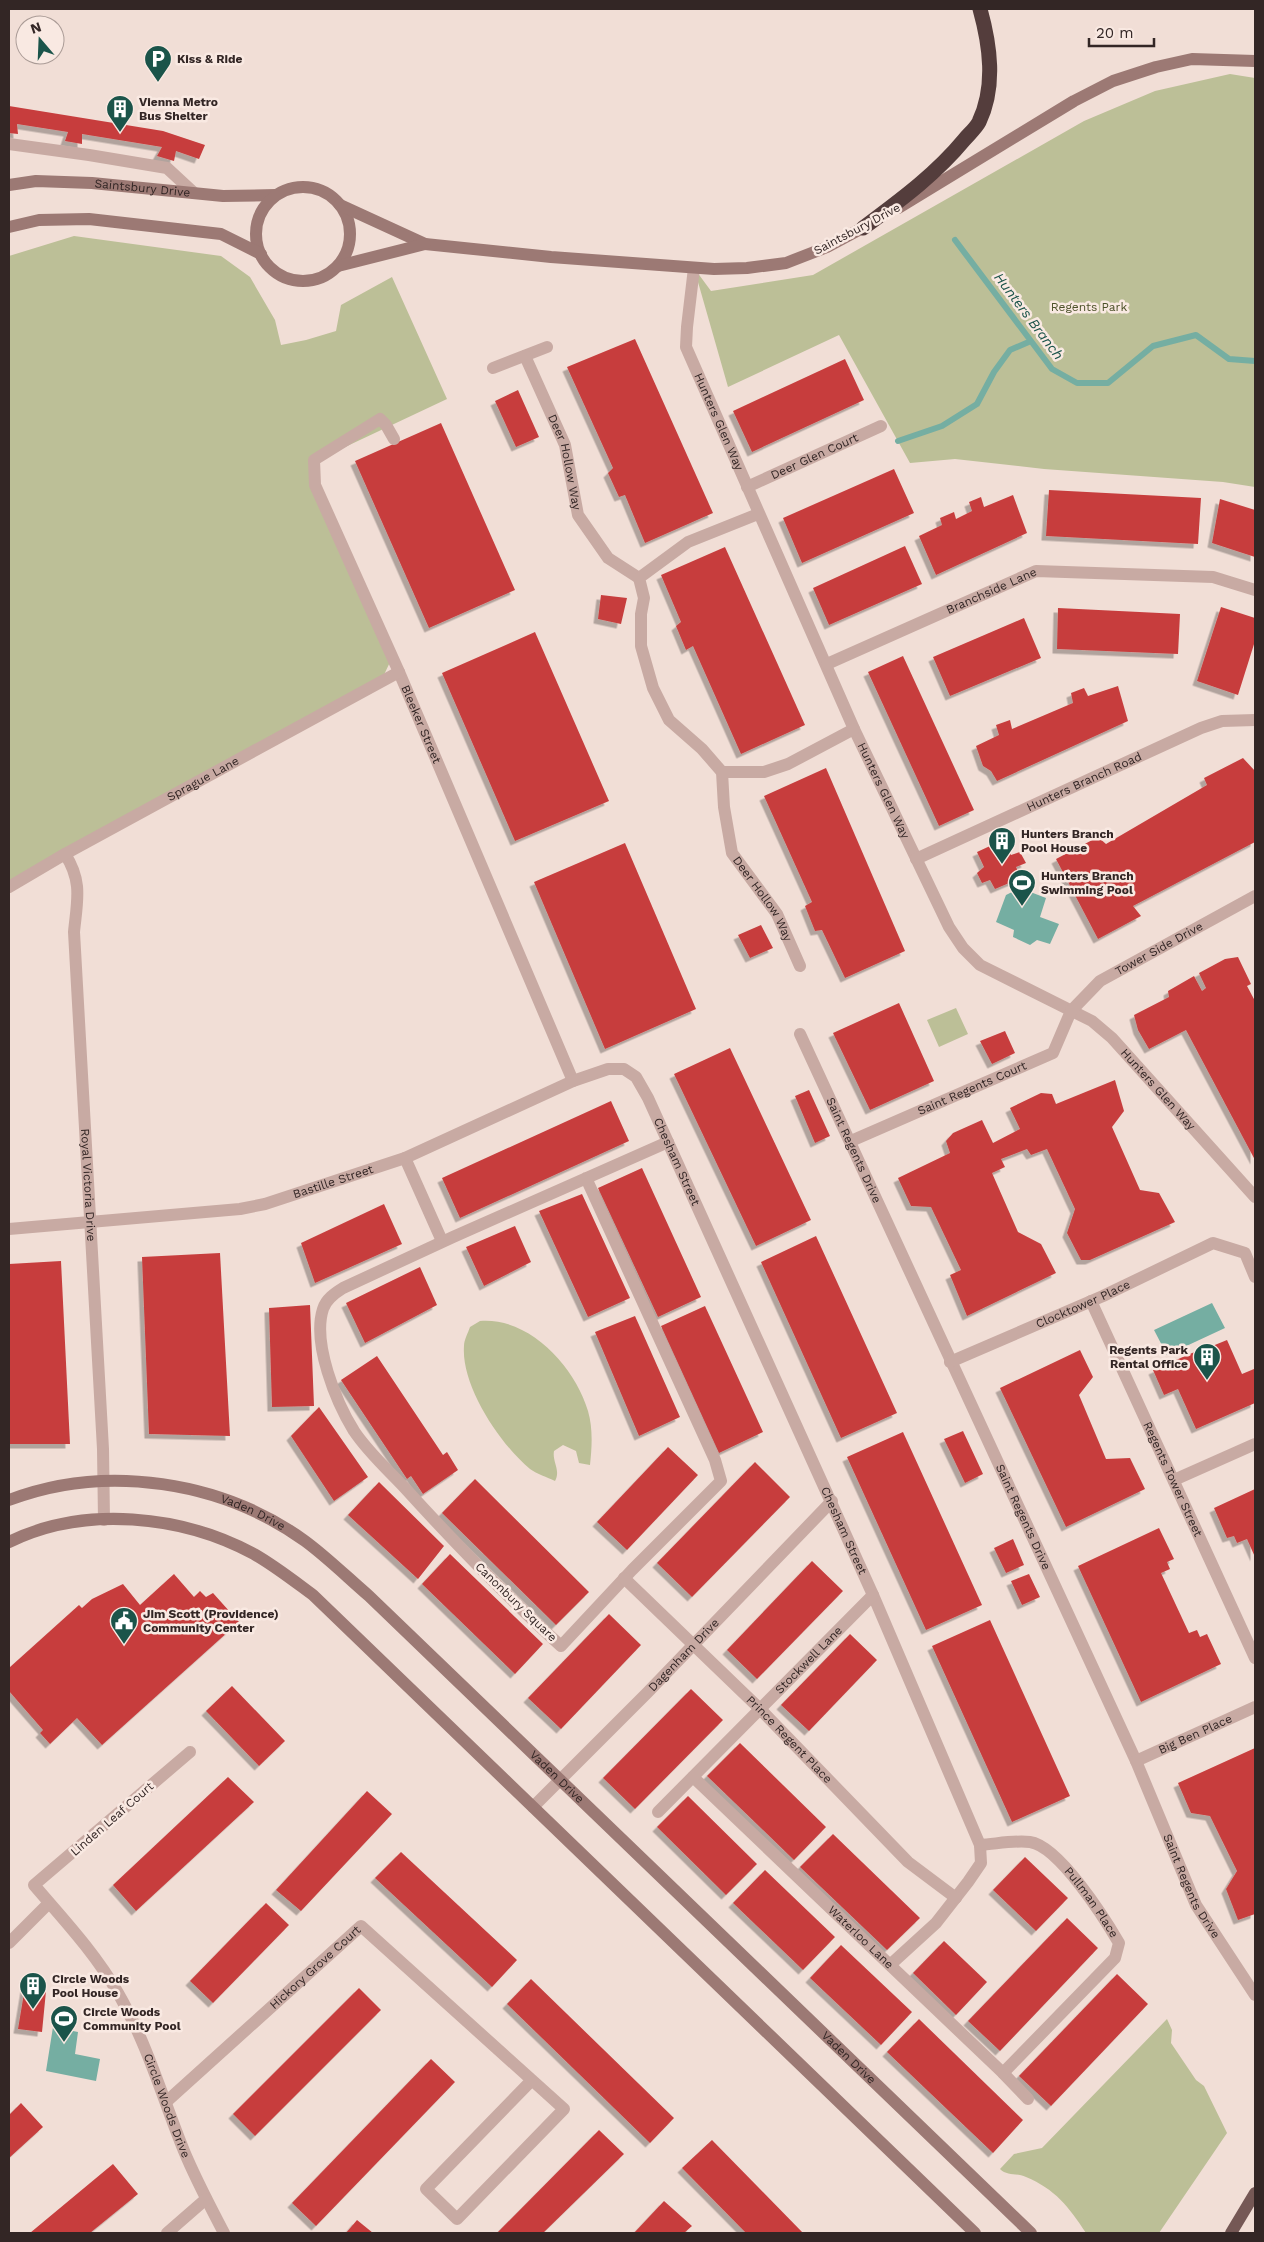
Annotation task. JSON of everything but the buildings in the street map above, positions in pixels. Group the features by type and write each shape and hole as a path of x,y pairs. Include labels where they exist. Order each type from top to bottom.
{"highway":[{"path":"864,228 933,174 978,122 988,92 990,68 988,36 980,9"}],"main road":[{"path":"1230,2233 1255,2193"}],"street":[{"name":"Saintsbury Drive","path":"340,205 425,244 551,257 694,268 747,268 786,263 827,247 864,228 1074,101 1113,82 1156,67 1192,59 1255,61"},
{"path":"9,144 167,168 194,193"},
{"name":"Saintsbury Drive","path":"9,185 36,181 92,183 223,196 276,194"},
{"path":"302,187 318,189 336,198 340,205 349,222 350,238 346,253 338,266 326,275 311,280 296,280 282,276 269,267 261,254 256,240 257,224 263,210 276,194 302,187"},
{"path":"9,226 39,220 89,219 221,234 261,254"},
{"name":"Saintsbury Drive","path":"338,266 425,244"},
{"name":"Hunters Glen Way","path":"694,268 686,348 854,729 950,927 969,954 980,965 1092,1021 1112,1038 1255,1197"},
{"path":"493,368 547,347"},
{"name":"Deer Hollow Way","path":"525,356 565,446 578,515 608,558 639,578"},
{"name":"Bleeker Street","path":"394,439 380,419 314,460 315,485 399,672 573,1081"},
{"name":"Deer Glen Court","path":"746,487 881,426"},
{"path":"758,514 688,542 639,578 644,598 641,614 641,646 653,688 669,720 702,749 722,772 764,772 788,764 854,729"},
{"name":"Branchside Lane","path":"826,664 1036,571 1213,577 1255,590"},
{"name":"Sprague Lane","path":"9,887 65,854 399,672"},
{"name":"Hunters Branch Road","path":"916,859 1201,728 1222,721 1255,720"},
{"name":"Deer Hollow Way","path":"722,772 724,807 732,853 777,914 800,966"},
{"name":"Royal Victoria Drive","path":"65,854 74,868 79,889 74,932 104,1482 104,1520"},
{"name":"Tower Side Drive","path":"1071,1011 1100,981 1255,896"},
{"name":"Saint Regents Court","path":"851,1141 1053,1053 1071,1011"},
{"name":"Saint Regents Drive","path":"800,1034 1136,1761 1196,1905 1255,1995"},
{"name":"Bastille Street","path":"9,1229 240,1209 265,1204 405,1158 573,1081 608,1069 624,1070 636,1077"},
{"name":"Chesham Street","path":"636,1077 668,1142 874,1594 980,1845"},
{"name":"Canonbury Square","path":"586,1178 715,1460 721,1481 624,1578 561,1646 440,1526 378,1461 355,1431 340,1405 324,1364 321,1328 323,1308 332,1295 343,1288 442,1241 668,1142"},
{"path":"405,1158 442,1241"},
{"name":"Clocktower Place","path":"950,1362 1091,1301 1213,1243 1245,1253 1255,1277"},
{"name":"Regents Tower Street","path":"1091,1301 1255,1658"},
{"path":"1174,1480 1255,1444"},
{"name":"Vaden Drive","path":"9,1500 63,1486 141,1481 210,1494 241,1505 267,1518 306,1542 369,1596 1031,2233"},
{"name":"Dagenham Drive","path":"533,1807 647,1693 691,1645 832,1501"},
{"path":"9,1542 53,1526 104,1520 143,1521 197,1530 254,1554 284,1573 313,1595 975,2233"},
{"name":"Prince Regent Place","path":"624,1578 691,1645 760,1708 908,1862 956,1898"},
{"name":"Stockwell Lane","path":"658,1812 874,1594"},
{"name":"Big Ben Place","path":"1136,1761 1255,1707"},
{"name":"Linden Leaf Court","path":"34,1886 190,1752"},
{"name":"Waterloo Lane","path":"694,1777 1028,2099"},
{"name":"Pullman Place","path":"980,1845 1032,1842 1056,1857 1098,1907 1120,1943 1115,1958 1003,2073"},
{"path":"890,1965 936,1923 956,1898 981,1863 980,1845"},
{"name":"Circle Woods Drive","path":"34,1886 91,1952 118,1992 147,2051 183,2149 224,2233"},
{"path":"9,1943 50,1904"},
{"name":"Hickory Grove Court","path":"166,2102 361,1926 532,2080 564,2109 457,2219 426,2189 532,2080"},
{"path":"167,2233 206,2199"}],"green space":[{"name":"Regents Park","path":"1230,74 1255,78 1255,487 1223,482 1044,469 955,459 910,463 839,335 728,387 694,268 711,291 813,275 1084,121 1155,91"},
{"path":"74,236 221,256 250,277 275,320 281,345 336,331 341,305 392,277 447,399 309,464 391,660 382,679 9,886 9,256"},
{"path":"956,1008 968,1034 939,1047 927,1020"},
{"path":"480,1321 498,1322 516,1327 533,1336 561,1362 582,1394 588,1411 592,1438 590,1465 579,1463 576,1451 563,1445 554,1451 557,1470 555,1481 530,1469 518,1458 495,1430 476,1396 465,1362 464,1346 466,1336 470,1327"},
{"path":"1167,2019 1172,2030 1171,2043 1196,2080 1204,2086 1227,2133 1159,2233 1086,2233 1067,2207 1045,2187 1026,2177 1006,2173 1000,2169 1014,2154 1042,2148"}],"water":[{"name":"Hunters Branch Swimming Pool","path":"1020,888 1046,898 1040,917 1059,924 1050,944 1037,940 1030,945 1013,937 1014,930 996,922 1006,895"},
{"path":"1212,1303 1225,1328 1167,1355 1154,1330"},
{"name":"Circle Woods Community Pool","path":"53,2027 78,2032 75,2054 100,2059 96,2081 46,2071"}],"waterway":[{"name":"Hunters Branch","path":"955,240 1052,369 1077,383 1108,383 1153,346 1196,335 1229,359 1255,361"},
{"path":"898,441 942,426 977,404 994,372 1010,350 1031,341"}],"place":[{"name":"Kiss & Ride","path":"158,83"},
{"name":"Vienna Metro Bus Shelter","path":"120,133"},
{"name":"Hunters Branch Pool House","path":"1002,865"},
{"name":"Hunters Branch Swimming Pool","path":"1022,907"},
{"name":"Regents Park Rental Office","path":"1207,1381"},
{"name":"Jim Scott (Providence) Community Center","path":"124,1645"},
{"name":"Circle Woods Pool House","path":"33,2010"},
{"name":"Circle Woods Community Pool","path":"64,2043"}]}
